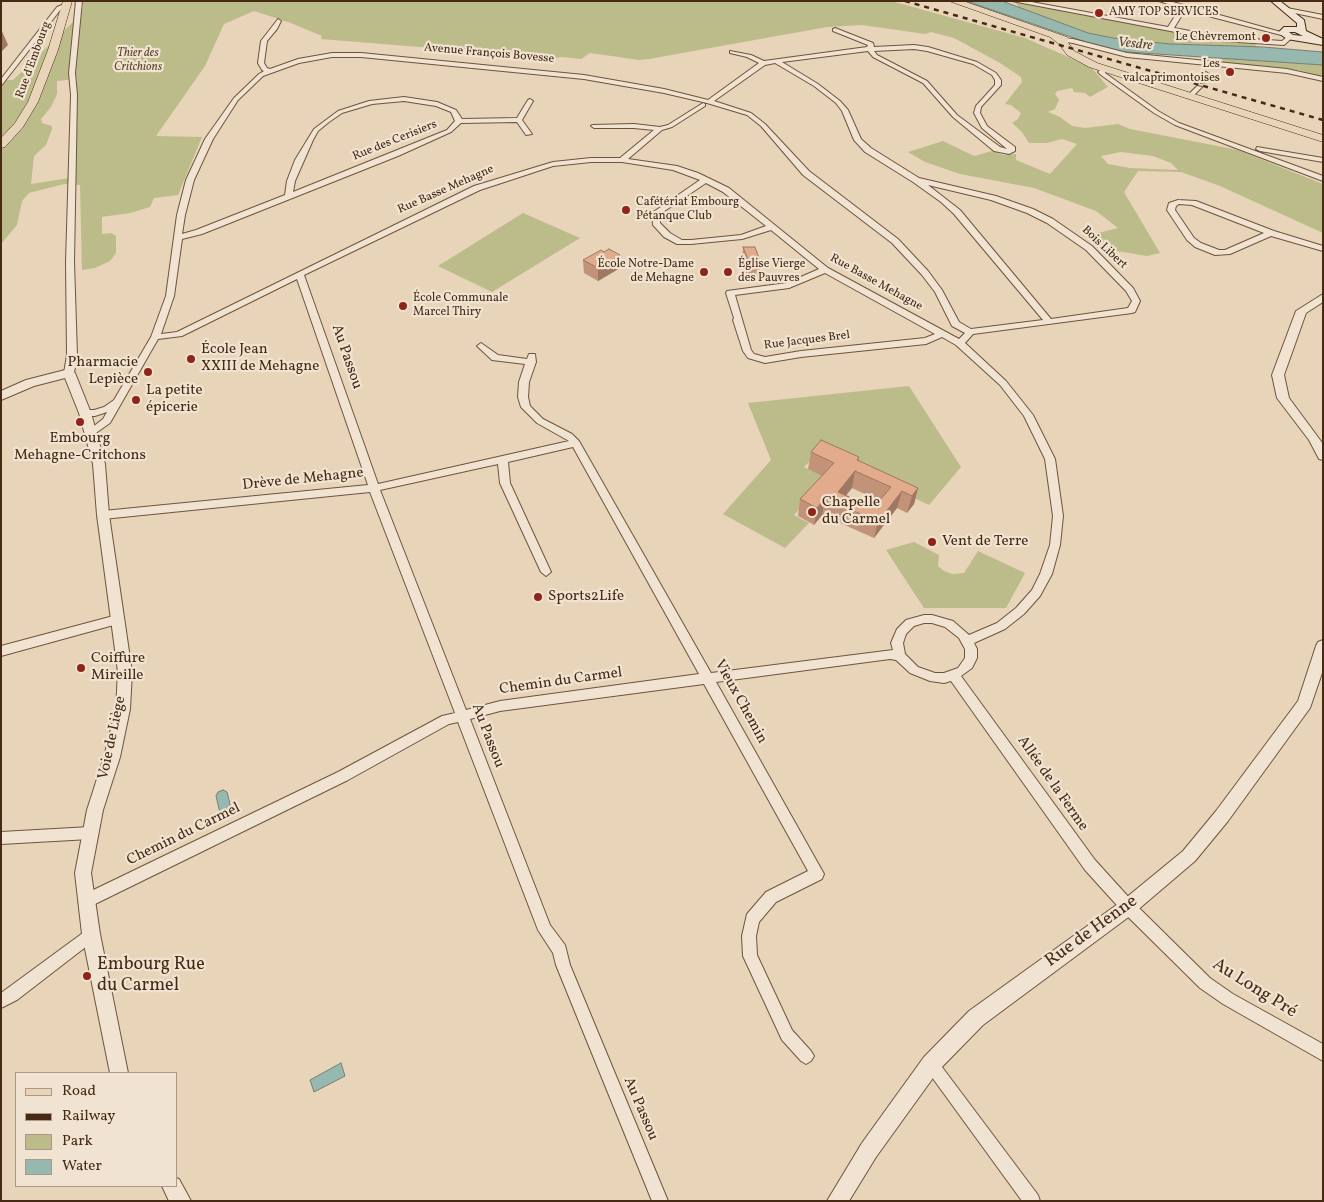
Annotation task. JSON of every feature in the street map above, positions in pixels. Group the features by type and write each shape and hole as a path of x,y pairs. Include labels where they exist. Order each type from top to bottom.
{"main road":[{"path":"953,1 1061,38 1070,53 1098,67 1323,139"},
{"path":"1275,1 1287,10 1299,15 1302,24 1302,35"},
{"name":"Rue d'Embourg","path":"1,145 19,125 33,102 53,50 67,3"},
{"path":"1287,33 1297,26 1299,15"},
{"path":"1287,33 1302,35 1322,42"}],"street":[{"path":"1,396 30,383 69,373 72,355 70,262 74,95 72,73 79,1"},
{"path":"1015,1 1224,39 1284,43 1287,33 1268,30 1165,2"},
{"path":"1,84 59,8 67,3"},
{"path":"1170,29 1183,8"},
{"path":"1299,15 1323,17"},
{"path":"269,71 264,70 261,63 264,41 278,21"},
{"path":"732,52 749,56 763,63 870,49 914,47 928,49 975,63 994,74 998,80 998,86 978,107 977,113 984,127 1012,149 1009,152 997,149 955,116 925,82 875,56 870,49 871,44 835,30"},
{"path":"1061,38 1127,55 1287,71 1323,79"},
{"name":"Avenue François Bovesse","path":"90,432 107,421 115,403 155,337 170,296 178,237 190,180 208,139 245,88 253,80 269,71 317,57 361,55 584,77 656,89 749,114 757,120 806,174 895,242 925,272 939,292 956,324 970,332"},
{"name":"Bois Libert","path":"777,62 816,85 838,102 845,110 858,140 868,150 916,180 957,212 1048,321"},
{"path":"622,160 660,129 670,126 706,103 763,63"},
{"path":"1098,67 1103,74 1166,119 1323,180"},
{"path":"1189,97 1201,85 1206,74"},
{"name":"Rue des Cerisiers","path":"178,237 199,232 289,196 449,131 459,121 454,111 447,107 420,100 404,99 371,102 340,112 321,125 309,140 291,181 289,196"},
{"path":"519,120 530,101"},
{"path":"459,121 519,120"},
{"path":"519,120 528,134"},
{"path":"594,126 634,126 660,129"},
{"path":"1241,147 1323,160"},
{"name":"Rue Basse Mehagne","path":"155,337 179,334 448,201 506,177 553,164 591,160 622,160 674,168 726,190 825,270 959,344"},
{"path":"706,180 656,213 656,223 667,235 680,242 691,242 742,237 772,227"},
{"name":"Bois Libert","path":"916,180 993,198 1030,211 1069,233 1089,248 1130,290 1136,301 1132,310 1119,313 970,332"},
{"path":"944,200 948,195 958,190"},
{"path":"1271,233 1227,252 1218,253 1198,246 1190,240 1171,210 1172,205 1178,202 1192,203 1271,233 1323,248"},
{"name":"Rue Jacques Brel","path":"825,270 789,285 730,293 745,343 751,356 757,360 766,360 801,354 926,341 935,338 941,333"},
{"name":"Au Passou","path":"300,275 374,488 545,930 560,950 563,965 660,1201"},
{"path":"1323,297 1301,311 1278,375 1278,384 1283,398 1314,438 1323,456"},
{"path":"968,641 1001,626 1036,593 1046,574 1055,545 1058,516 1050,459 1028,415 1003,384 959,344 970,332"},
{"name":"Vieux Chemin","path":"480,346 495,358 532,359 524,382 523,397 526,407 540,421 569,436 576,444 817,874 771,897 752,919 749,936 750,956 787,1035 806,1056"},
{"name":"Voie de Liège","path":"69,373 85,413 99,464 103,515 125,672 123,709 112,757 90,833 83,873 91,934 119,1072"},
{"path":"85,413 95,413 107,409 115,403"},
{"name":"Drève de Mehagne","path":"103,515 374,488 576,444"},
{"path":"503,460 505,483 546,572"},
{"path":"932,619 949,624 957,629 968,641 971,650 968,665 954,676 934,678 914,670 900,656 897,643 901,632 910,623 932,619"},
{"path":"1,651 117,620"},
{"name":"Rue de Henne","path":"837,1201 869,1150 931,1064 976,1018 1128,907 1189,856 1278,741 1304,704 1323,646"},
{"name":"Chemin du Carmel","path":"88,900 343,776 446,720 500,706 890,654 900,656"},
{"name":"Allée de la Ferme","path":"954,676 1090,865 1128,907"},
{"path":"1,838 90,833"},
{"name":"Au Long Pré","path":"1128,907 1205,982 1228,999 1323,1053"},
{"path":"1,1001 12,995 91,934"},
{"path":"931,1064 1032,1201"},
{"path":"173,1187 181,1201"}],"green space":[{"name":"Thier des Critchions","path":"83,1 891,1 1025,38 1091,67 1108,87 1090,97 1085,93 1074,92 1072,88 1057,91 1055,94 1059,100 1055,109 1048,112 1060,117 1072,126 1085,128 1118,124 1130,129 1238,150 1323,184 1323,233 1220,186 1181,172 1138,171 1124,192 1160,253 1147,256 1105,249 1090,235 1118,228 1096,211 1034,188 960,174 925,162 908,152 943,141 974,156 992,151 1003,155 1016,154 1016,160 1050,174 1077,144 1062,139 1047,143 1029,143 1022,132 1012,123 1018,119 1021,113 1011,105 1005,104 1022,82 1021,77 1000,63 954,38 931,32 925,34 862,25 827,27 649,59 639,60 590,53 581,59 321,39 322,36 291,23 254,11 224,24 205,66 156,136 202,137 178,195 154,198 150,207 130,213 102,217 102,234 111,233 116,236 116,253 110,261 95,268 82,270 80,185 64,184 29,193 22,201 17,225 1,244 1,80 13,80 75,20 83,8","holes":["77,79 76,177 31,184 34,156 46,145 52,129 52,126 42,123 41,119 51,107 57,94 57,81","1121,152 1153,156 1171,163 1178,170 1130,168 1108,164 1101,156"]},
{"path":"1015,1 1223,39 1245,41 1255,44 1257,47 1170,44 1113,38 1088,33 1019,8"},
{"path":"1222,57 1323,65 1323,77 1298,70 1223,63"},
{"path":"523,213 580,238 492,292 438,266"},
{"path":"909,386 961,467 929,505 818,453 804,467 827,478 794,515 809,523 785,548 723,514 771,460 748,403"},
{"path":"914,542 939,555 938,566 952,574 964,573 978,551 1025,573 1006,608 924,608 886,550"}],"water":[{"name":"Vesdre","path":"966,1 1002,1 1088,33 1113,38 1170,44 1263,47 1323,52 1323,65 1112,51"},
{"path":"223,790 227,792 231,808 220,813 216,796 218,792"},
{"path":"341,1063 345,1076 314,1092 310,1080"}],"building":[{"path":"743,247 755,247 760,261 749,262"},
{"path":"609,249 620,255 598,268 583,260 601,250 604,252"},
{"path":"821,440 859,457 857,460 918,488 912,496 902,491 878,522 825,498 817,508 800,499 834,463 811,452","holes":["855,471 891,487 873,508 838,492"]}],"railway":[{"path":"905,1 1323,120"}],"place":[{"name":"AMY TOP SERVICES","path":"1099,13"},
{"name":"Le Chèvremont","path":"1266,38"},
{"name":"Les valcaprimontoises","path":"1230,72"},
{"name":"Cafétériat Embourg Pétanque Club","path":"626,210"},
{"name":"École Notre-Dame de Mehagne","path":"704,272"},
{"name":"Église Vierge des Pauvres","path":"728,272"},
{"name":"École Communale Marcel Thiry","path":"403,306"},
{"name":"École Jean XXIII de Mehagne","path":"191,359"},
{"name":"Pharmacie Lepièce","path":"148,372"},
{"name":"La petite épicerie","path":"136,400"},
{"name":"Embourg Mehagne-Critchons","path":"80,422"},
{"name":"Chapelle du Carmel","path":"812,512"},
{"name":"Vent de Terre","path":"932,542"},
{"name":"Sports2Life","path":"538,597"},
{"name":"Coiffure Mireille","path":"81,668"},
{"name":"Embourg Rue du Carmel","path":"87,976"}]}
